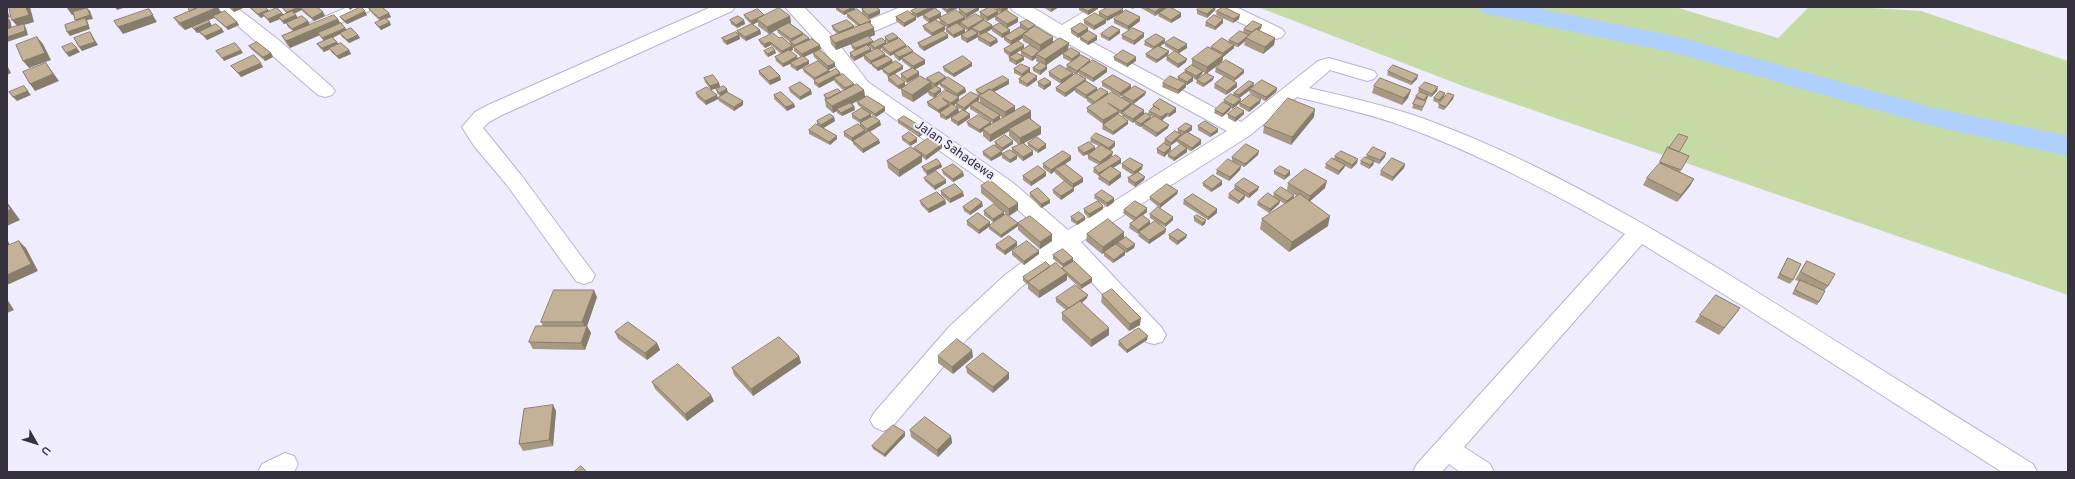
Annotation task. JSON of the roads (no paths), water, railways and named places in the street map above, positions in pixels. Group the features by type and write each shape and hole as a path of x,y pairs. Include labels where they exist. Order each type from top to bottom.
{"street":[{"path":"225,7 285,40 325,91"},
{"path":"285,40 363,7"},
{"path":"584,275 514,180 481,141 472,127 482,117 495,110 726,7"},
{"name":"Jalan Sahadewa","path":"794,7 828,43 861,86 1004,186 1067,241 1154,335"},
{"path":"828,43 916,7"},
{"path":"1019,7 1062,34 1242,131"},
{"path":"1062,34 1104,7"},
{"path":"1222,7 1276,33"},
{"path":"883,420 957,334 1013,281 1067,241 1242,131 1325,65 1329,64 1367,75"},
{"path":"1294,90 1385,113 1422,126 1507,163 1591,205 1718,279 2024,472"},
{"path":"1426,472 1639,233"},
{"path":"1447,449 1481,472"}],"waterway":[{"path":"1492,7 1679,45 1933,117 2068,146"}]}
